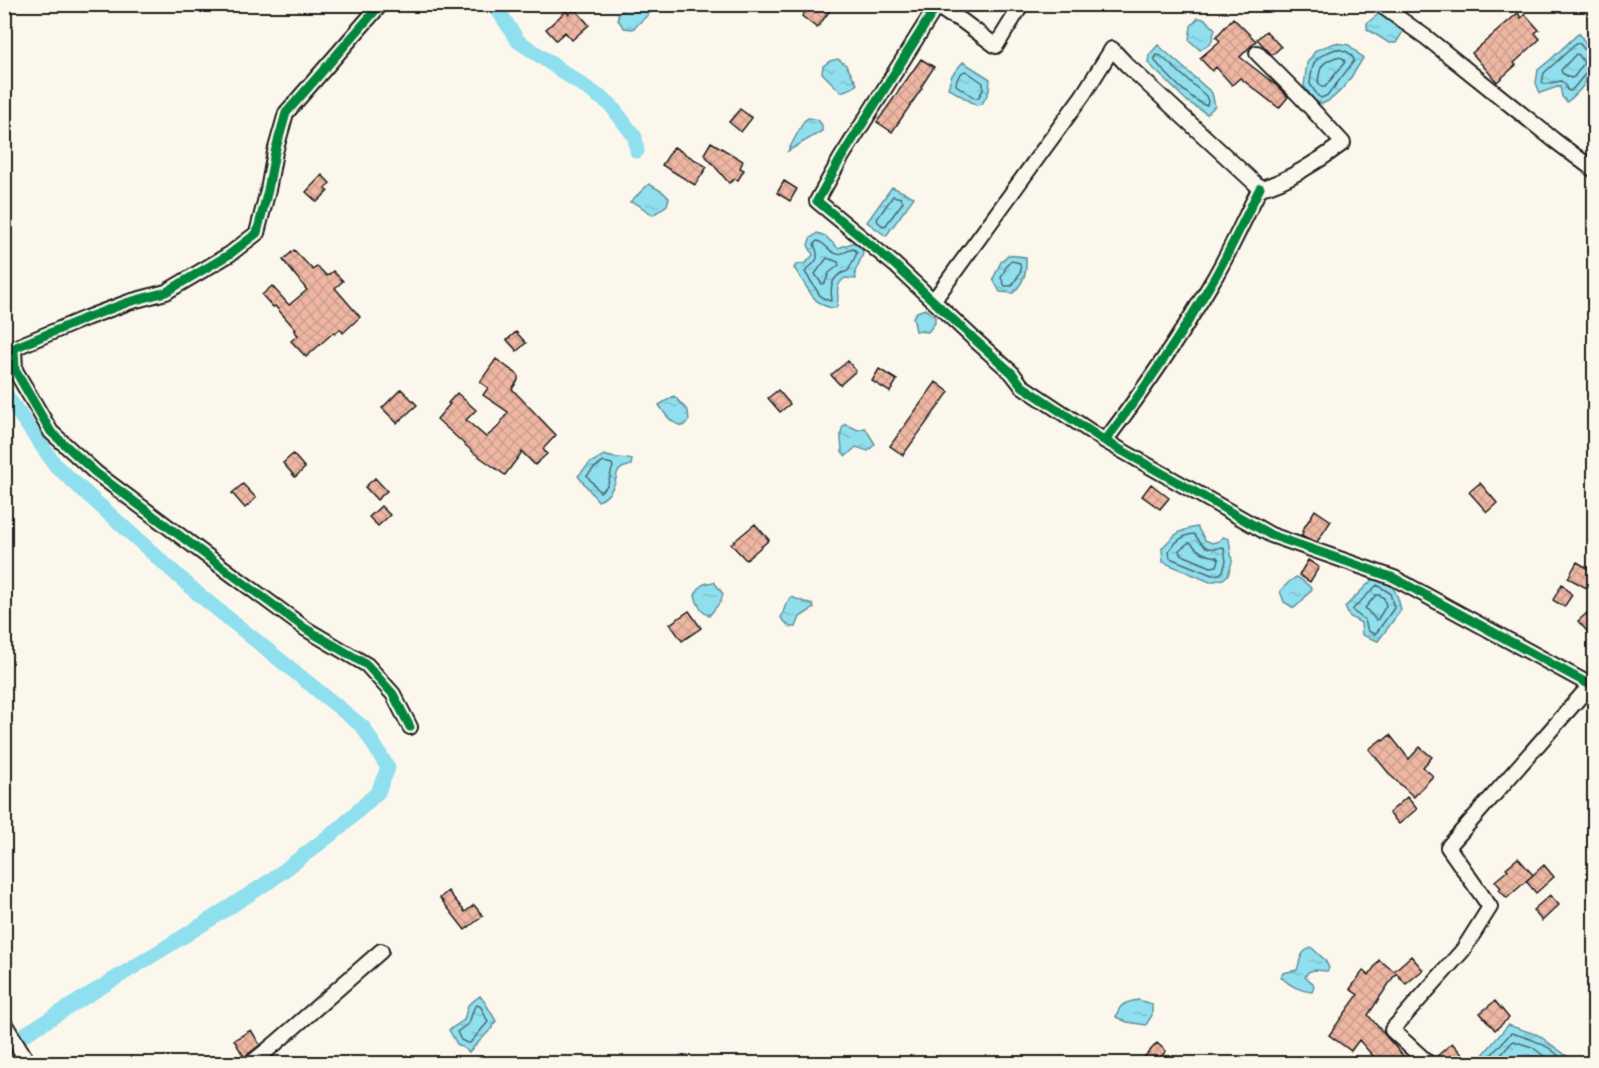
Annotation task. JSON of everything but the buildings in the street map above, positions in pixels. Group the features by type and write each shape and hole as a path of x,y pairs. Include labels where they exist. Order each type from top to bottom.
{"street":[{"path":"381,4 286,113 257,233 230,254 166,292 129,302 14,348 15,370 51,432 96,473 225,570 306,629 367,665 393,694 410,727"},
{"path":"1022,4 996,46 961,20 935,6 817,201 895,264 1022,386 1104,441 1271,535 1394,578 1593,686"},
{"path":"1379,4 1427,38 1594,170"},
{"path":"934,300 1083,95 1112,49 1260,188"},
{"path":"1257,53 1343,143 1322,159 1270,186 1260,188"},
{"path":"1104,441 1131,407 1213,281 1260,188"},
{"path":"1429,1064 1392,1029 1463,950 1490,907 1448,847 1586,690 1593,686"},
{"path":"250,1064 381,951"},
{"path":"4,1023 29,1064"}],"water":[{"path":"631,4 656,4 654,9 633,29 624,28 618,20 618,14"},
{"path":"1381,10 1404,30 1396,43 1389,43 1367,29 1367,23"},
{"path":"1198,18 1205,19 1215,29 1211,43 1200,50 1189,40 1191,26"},
{"path":"1579,33 1591,61 1591,70 1583,86 1567,102 1562,97 1560,86 1540,93 1536,83 1538,70"},
{"path":"1335,43 1349,45 1363,58 1340,91 1322,104 1314,101 1304,86 1307,63 1316,50"},
{"path":"1158,45 1212,93 1215,106 1207,114 1188,102 1148,63 1149,55"},
{"path":"838,59 846,65 857,84 841,92 822,73 823,66"},
{"path":"963,62 990,79 989,91 982,104 976,105 948,88 952,75"},
{"path":"808,118 818,120 822,125 822,131 788,151 804,121"},
{"path":"649,184 669,198 667,205 653,215 630,202"},
{"path":"892,187 914,197 886,236 867,222"},
{"path":"817,233 825,236 838,248 855,242 861,247 863,254 855,272 856,279 845,278 839,285 836,308 828,307 816,300 794,268 796,265 806,263 813,255 808,245 810,239"},
{"path":"1008,255 1026,257 1024,277 1013,293 1000,292 993,279 1001,262"},
{"path":"925,309 935,317 935,323 928,332 916,331 913,317 917,312"},
{"path":"674,396 688,411 689,420 683,426 672,421 659,405"},
{"path":"845,424 858,430 865,428 875,444 868,451 856,447 846,456 842,452 841,437"},
{"path":"604,455 632,460 631,465 622,468 617,473 609,494 598,501 578,476 590,463"},
{"path":"1197,527 1205,540 1212,543 1223,537 1229,539 1232,562 1228,575 1223,579 1210,582 1163,562 1162,548 1166,543 1181,531"},
{"path":"1296,577 1312,589 1294,608 1284,602 1280,591"},
{"path":"1373,579 1385,581 1393,588 1401,610 1378,641 1362,635 1361,623 1349,616 1345,607"},
{"path":"714,582 723,594 721,601 709,616 700,607 695,595 702,585"},
{"path":"791,597 813,605 814,608 800,617 796,627 790,627 781,618"},
{"path":"1312,948 1325,960 1329,968 1327,971 1308,972 1305,977 1313,983 1312,992 1295,988 1281,977 1283,973 1297,970 1305,951"},
{"path":"480,996 496,1021 469,1052 457,1044 449,1030 464,1020 468,1005"},
{"path":"1138,1000 1152,1004 1152,1015 1146,1025 1127,1022 1116,1017 1123,1004"},
{"path":"1508,1025 1538,1035 1571,1059 1568,1064 1476,1063"}],"waterway":[{"path":"494,4 518,41 610,104 635,137 637,151"},
{"path":"4,392 56,466 197,593 363,727 388,768 378,792 341,827 270,881 4,1047"}],"cycle path":[{"path":"381,4 286,113 257,233 230,254 166,292 129,302 14,348 15,370 51,432 96,473 234,576 306,629 367,665 393,694 410,727"},
{"path":"936,7 841,158 817,201 895,265 1012,373 1022,386 1105,441"},
{"path":"1260,188 1225,259 1200,303 1161,363 1105,441 1271,535 1394,578 1594,687"}]}
